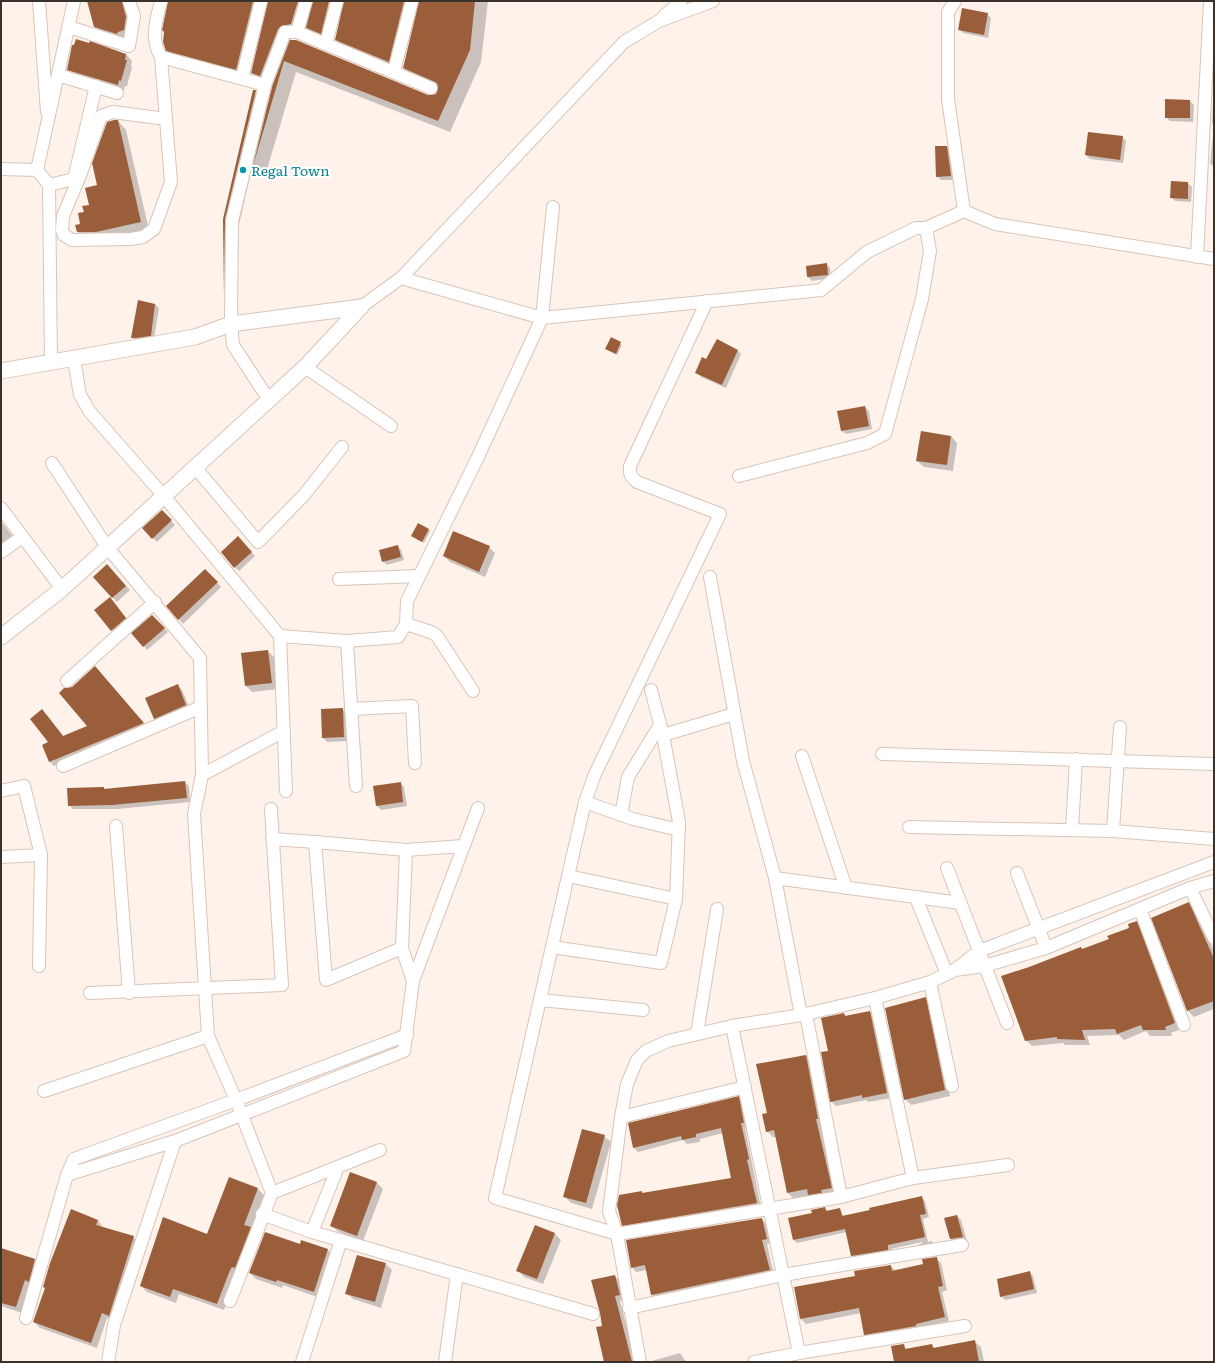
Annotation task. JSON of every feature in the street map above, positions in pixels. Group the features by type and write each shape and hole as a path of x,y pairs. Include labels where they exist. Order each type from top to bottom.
{"street":[{"path":"39,1 47,124"},
{"path":"51,363 49,186 37,170 74,1"},
{"path":"69,27 129,46 134,16 129,1"},
{"path":"161,1 154,28 155,47 161,57 166,119 171,182 154,229 143,237 131,239 72,240 64,235 62,230 63,216 81,173 101,116 113,112 166,119"},
{"path":"242,78 261,1"},
{"path":"297,32 306,1"},
{"path":"326,44 337,1"},
{"path":"394,71 412,1"},
{"path":"659,21 681,1"},
{"path":"1,638 62,589 194,466 305,367 361,307 400,278 624,42 659,21 713,1"},
{"path":"954,1 948,12 948,99 964,211"},
{"path":"1197,257 1210,1"},
{"path":"268,400 234,345 231,324 232,221 265,85 284,32 297,32 394,71 431,88"},
{"path":"161,57 265,85"},
{"path":"58,75 117,93"},
{"path":"49,186 74,179 96,86"},
{"path":"1,169 37,170"},
{"path":"280,636 347,641 398,637 406,624 407,601 477,459 542,318 553,207"},
{"path":"400,278 542,318 821,290 867,252 916,228 926,228 964,211 994,224 1214,259"},
{"path":"739,476 867,443 885,434 922,299 930,251 926,228"},
{"path":"707,301 630,466 629,472 631,477 637,482 720,514 594,774 585,802 495,1198 617,1234 841,1197 913,1178 1008,1166"},
{"path":"1,371 196,338 231,324 361,307"},
{"path":"74,359 77,383 84,403 163,495 280,636 286,791"},
{"path":"305,367 391,426"},
{"path":"194,466 258,542 304,495 342,447"},
{"path":"52,463 107,547 155,602 200,658 202,775 194,814 208,1036 236,1100 272,1193"},
{"path":"1,508 62,589"},
{"path":"1,552 22,537"},
{"path":"339,579 420,576"},
{"path":"710,577 743,761 775,878 841,1197"},
{"path":"67,681 155,602"},
{"path":"406,624 431,632 437,636 473,691"},
{"path":"347,641 356,786"},
{"path":"552,947 661,963 676,899 679,830 662,730 651,690"},
{"path":"351,709 412,706 415,763"},
{"path":"64,766 201,707"},
{"path":"621,815 628,777 662,730 734,714"},
{"path":"1113,831 1119,761 1120,727"},
{"path":"202,775 284,731"},
{"path":"882,754 1214,764"},
{"path":"802,756 846,888"},
{"path":"1072,830 1076,759"},
{"path":"1,791 24,786 42,855 39,966"},
{"path":"585,802 621,815 679,830"},
{"path":"67,1175 176,1141 404,1051 413,981 478,808"},
{"path":"90,993 129,993 206,987 282,985 271,809"},
{"path":"116,826 129,993"},
{"path":"908,826 1113,831 1214,838"},
{"path":"272,839 406,850 463,846"},
{"path":"315,842 326,980 402,948"},
{"path":"406,850 402,948 413,981"},
{"path":"1,857 42,855"},
{"path":"640,1362 629,1308 617,1234 609,1210 621,1117 627,1084 637,1060 646,1050 668,1041 697,1034 732,1026 804,1014 875,998 930,982 951,972 979,951 1214,862"},
{"path":"946,868 1007,1023"},
{"path":"1017,873 1046,948"},
{"path":"568,876 676,899"},
{"path":"775,878 960,903"},
{"path":"951,972 984,966 1046,948 1190,888 1214,881"},
{"path":"1190,888 1214,938"},
{"path":"1122,897 1135,911 1184,1025"},
{"path":"916,898 951,972"},
{"path":"697,1034 718,909"},
{"path":"930,982 952,1086"},
{"path":"875,998 913,1178"},
{"path":"540,1000 643,1010"},
{"path":"732,1026 799,1353"},
{"path":"26,1318 67,1175 74,1158 236,1100 407,1035"},
{"path":"44,1091 208,1036"},
{"path":"621,1117 745,1087"},
{"path":"108,1362 114,1325 176,1141"},
{"path":"230,1301 262,1214 272,1193 380,1150"},
{"path":"312,1232 338,1167"},
{"path":"262,1214 312,1232 593,1314"},
{"path":"302,1362 341,1240"},
{"path":"629,1308 783,1276 962,1245"},
{"path":"445,1362 457,1274"},
{"path":"754,1362 799,1353 965,1326"}],"building":[{"path":"87,1 122,1 126,17 124,30 118,32 117,34 94,27"},
{"path":"168,1 253,1 236,70 166,51 163,42 164,32 162,30"},
{"path":"268,1 298,1 291,24 281,26 278,29 260,76 251,73"},
{"path":"313,1 329,1 321,34 306,28"},
{"path":"344,1 404,1 389,62 335,40"},
{"path":"419,1 475,1 470,50 438,121 284,61 253,166 272,87 290,40 296,40 428,95 436,94 438,87 437,83 403,68"},
{"path":"962,8 988,13 984,35 958,30"},
{"path":"76,39 89,43 90,41 126,54 125,60 127,60 121,81 119,80 118,85 67,70 72,45 74,45"},
{"path":"253,90 256,90 225,219 224,296 223,219"},
{"path":"1165,99 1190,100 1190,118 1165,118"},
{"path":"118,120 141,222 96,232 77,232 75,225 80,224 78,213 84,212 82,206 89,205 85,188 97,185 92,163 107,122"},
{"path":"1088,132 1123,136 1120,160 1085,155"},
{"path":"935,146 947,146 951,176 936,177"},
{"path":"1171,181 1188,182 1188,199 1170,198"},
{"path":"827,263 828,275 807,277 806,266"},
{"path":"138,300 155,304 151,336 131,338"},
{"path":"611,337 621,342 616,354 605,349"},
{"path":"717,339 738,350 722,385 695,373 702,357 706,359"},
{"path":"865,406 869,426 841,431 837,411"},
{"path":"921,431 951,436 947,465 916,461"},
{"path":"162,510 172,520 152,539 142,528"},
{"path":"418,523 429,529 422,542 411,536"},
{"path":"453,531 490,546 479,572 443,556"},
{"path":"238,536 252,552 234,568 221,552"},
{"path":"398,545 401,557 382,562 379,550"},
{"path":"107,564 126,586 112,598 93,577"},
{"path":"205,569 218,582 178,620 166,606"},
{"path":"110,597 126,618 111,631 94,610"},
{"path":"152,615 165,628 143,647 131,633"},
{"path":"268,650 272,683 245,686 241,653"},
{"path":"95,666 144,723 49,762 42,745 48,742 30,719 42,709 63,736 87,726 59,693 64,688 72,687"},
{"path":"178,684 186,705 154,719 145,698"},
{"path":"343,708 344,737 322,738 321,709"},
{"path":"185,781 187,798 112,805 68,806 67,788 104,787 104,789"},
{"path":"401,782 403,802 376,806 373,786"},
{"path":"1189,902 1214,959 1214,1001 1187,1011 1151,918"},
{"path":"1137,921 1175,1023 1165,1027 1166,1030 1143,1030 1141,1025 1117,1034 1115,1029 1082,1030 1085,1040 1057,1039 1057,1037 1025,1041 1001,976 1081,947 1082,949 1109,939 1107,936 1129,928 1128,924"},
{"path":"926,997 945,1090 904,1100 885,1008"},
{"path":"870,1011 887,1093 862,1098 862,1095 830,1102 821,1052 828,1051 821,1018 844,1013 845,1016"},
{"path":"806,1055 818,1119 816,1119 832,1188 821,1190 822,1193 808,1195 807,1189 787,1193 774,1130 766,1132 762,1114 767,1113 756,1064"},
{"path":"739,1096 744,1123 741,1123 749,1159 747,1160 757,1203 622,1226 617,1205 619,1195 642,1191 642,1193 731,1178 721,1128 696,1134 696,1137 682,1140 681,1136 633,1148 628,1123"},
{"path":"582,1129 605,1135 586,1203 563,1197"},
{"path":"350,1172 377,1182 357,1236 330,1226"},
{"path":"229,1177 258,1188 244,1225 251,1227 235,1268 232,1267 230,1270 217,1304 173,1289 170,1297 140,1286 163,1217 207,1234"},
{"path":"922,1196 926,1214 920,1215 925,1237 888,1245 888,1250 851,1256 845,1229 793,1240 788,1218 812,1213 811,1210 825,1207 826,1211 840,1208 842,1216 870,1210 869,1208"},
{"path":"71,1209 98,1220 96,1225 134,1236 109,1316 102,1313 91,1343 33,1322 45,1288 43,1287 50,1263"},
{"path":"957,1215 963,1237 950,1239 944,1218"},
{"path":"762,1218 767,1239 762,1240 770,1270 651,1295 645,1265 631,1268 626,1240"},
{"path":"535,1225 555,1233 537,1279 516,1271"},
{"path":"265,1232 300,1244 301,1240 328,1249 314,1292 249,1273"},
{"path":"1,1248 35,1259 29,1282 25,1280 16,1307 1,1303"},
{"path":"357,1255 386,1263 375,1302 345,1294"},
{"path":"937,1257 943,1286 938,1287 945,1317 916,1324 916,1326 864,1335 859,1308 800,1319 794,1287 855,1276 854,1271 891,1265 892,1271 923,1264 922,1259"},
{"path":"1030,1271 1034,1289 1000,1297 997,1279"},
{"path":"615,1275 620,1295 615,1296 632,1362 604,1362 596,1327 602,1326 591,1280"},
{"path":"975,1340 979,1362 894,1362 891,1346 904,1344 905,1349 932,1344 933,1348"}],"place":[{"name":"Regal Town","path":"243,170"}]}
